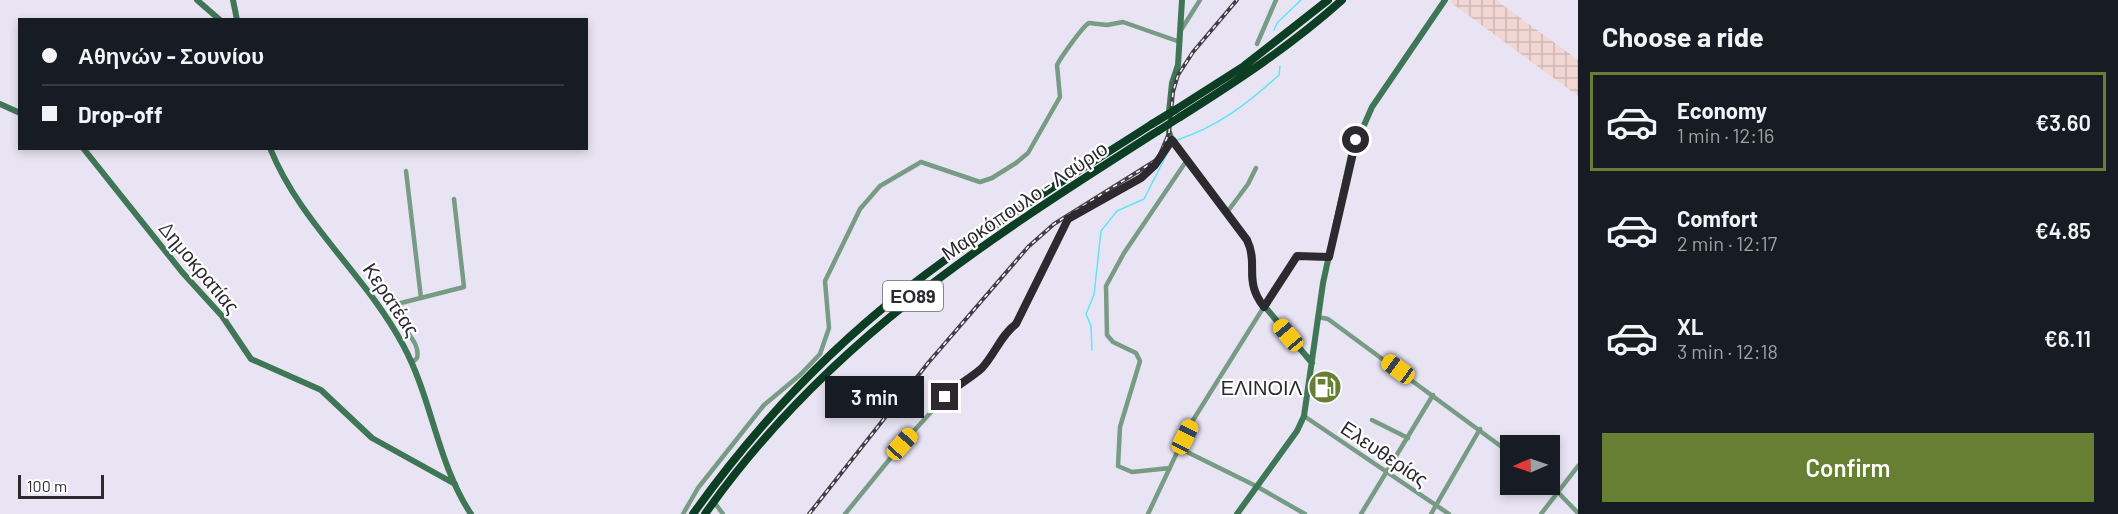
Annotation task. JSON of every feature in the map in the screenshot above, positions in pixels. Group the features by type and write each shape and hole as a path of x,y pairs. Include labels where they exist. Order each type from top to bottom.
{"highway":[{"name":"Μαρκόπουλο - Λαύριο","path":"705,514 758,446 803,396 907,301 1244,66 1328,0"},
{"name":"Μαρκόπουλο - Λαύριο","path":"1175,113 1249,74 1305,32 1342,0"},
{"name":"Μαρκόπουλο - Λαύριο","path":"693,514 727,468 789,397 902,293 975,239 1155,128"}],"main road":[{"path":"197,0 218,18"},
{"path":"233,0 237,18"},
{"path":"1175,113 1182,0"},
{"path":"1237,514 1297,431 1304,416 1329,257 1346,173 1360,129 1379,96 1445,0"},
{"path":"0,104 18,111"},
{"path":"1169,132 1172,140 1228,211 1251,247 1252,285 1264,307 1312,363"},
{"name":"Δημοκρατίας","path":"85,150 188,279 222,316 250,359 321,390 372,438 455,484"},
{"name":"Κερατέας","path":"271,150 291,190 381,308 411,363 455,484 471,514"}],"street":[{"path":"1180,33 1200,0"},
{"path":"1257,44 1276,0"},
{"path":"683,514 698,488 764,405 800,375 820,354 829,328 825,287 827,274 854,218 873,192 921,162 980,182 993,178 1028,153 1060,97 1057,65 1075,42 1080,30 1089,23 1107,25 1123,22 1180,42"},
{"path":"845,514 902,444 952,388 973,375 990,359 1004,335 1020,317 1030,292 1042,276 1068,219 1141,178 1155,165 1172,140"},
{"path":"1170,468 1132,472 1118,466 1120,427 1140,361 1136,353 1113,342 1107,334 1106,290 1124,253 1187,160"},
{"path":"1228,211 1248,184 1256,168"},
{"path":"406,171 421,298"},
{"path":"411,363 417,358 418,350 397,315 395,307 400,302 464,287 454,199"},
{"path":"1148,514 1190,426 1297,256 1329,257"},
{"path":"1318,317 1328,319 1500,445"},
{"path":"1361,514 1433,395"},
{"name":"Ελευθερίας","path":"1304,416 1449,514"},
{"path":"1372,420 1408,438"},
{"path":"1431,514 1480,429"},
{"path":"1179,448 1256,486 1305,514"},
{"path":"1560,490 1578,466"},
{"path":"1560,492 1578,513"},
{"path":"1541,514 1556,495"},
{"path":"714,502 723,514"}],"shaded area":[{"path":"1452,0 1496,0 1578,60 1578,96 1450,2"}],"waterway":[{"path":"1274,30 1277,23 1301,0"},
{"path":"1177,140 1206,128 1244,105 1279,75 1280,66"},
{"path":"1092,350 1091,326 1086,314 1094,295 1101,231 1117,211 1144,199 1170,148"}],"railway":[{"path":"809,514 928,363 1028,247 1054,224 1158,159 1169,133 1173,92 1178,75 1193,52 1237,0"}],"place":[{"name":"ΕΛΙΝΟΙΛ","path":"1325,387"}],"route":[{"path":"945,397 952,388 980,370 999,347 1004,335 1016,324 1028,302 1030,292 1042,276 1058,244 1068,219 1141,178 1155,165 1172,140 1228,211 1251,247 1253,291 1264,307 1297,256 1329,257 1346,173 1356,140"}]}
